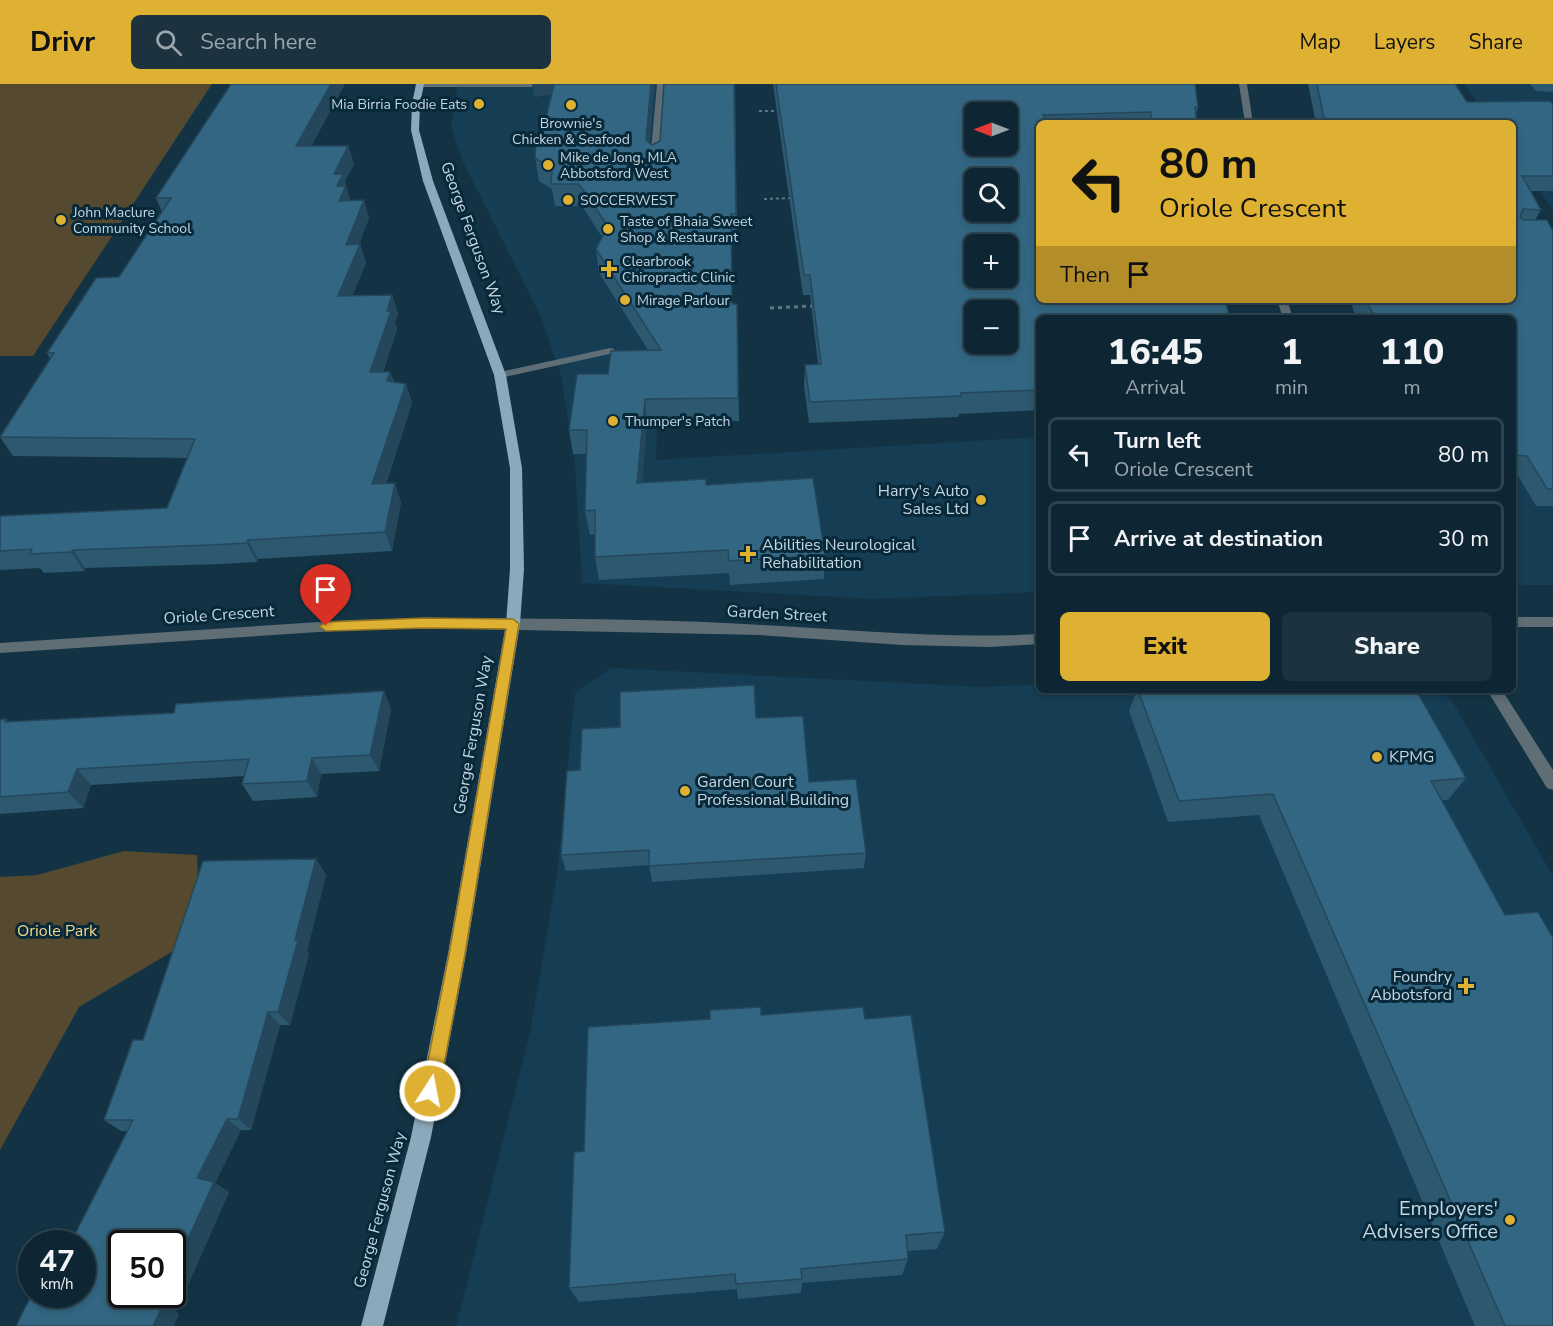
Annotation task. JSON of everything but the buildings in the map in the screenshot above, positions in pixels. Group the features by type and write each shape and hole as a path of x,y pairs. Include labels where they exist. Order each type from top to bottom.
{"main road":[{"name":"George Ferguson Way","path":"372,1326 422,1137 457,954 513,624 517,569 516,468 500,375 428,181 415,130 416,104 420,84"}],"street":[{"path":"420,84 559,84"},
{"path":"655,163 661,84"},
{"path":"1243,84 1249,120"},
{"path":"500,375 610,351"},
{"path":"1516,622 1553,622"},
{"name":"Garden Street","path":"513,624 760,630 902,640 990,642 1036,639"},
{"name":"Oriole Crescent","path":"0,648 349,625 513,624"},
{"path":"1496,693 1553,783"}],"path":[{"path":"759,111 782,111"},
{"path":"764,199 799,198"},
{"path":"770,308 817,306"}],"shaded area":[{"path":"458,84 668,84 656,460 1036,437 1036,592 874,599 582,583 575,465 561,375 541,317 463,162 451,126"},
{"path":"1464,84 1553,84 1553,210 1516,157 1516,120 1490,120"},
{"path":"1516,419 1553,420 1553,585 1516,585"},
{"path":"611,668 983,687 1036,684 1036,693 1442,693 1451,699 1553,876 1553,1326 456,1326 530,1033 557,875 575,693"}],"green space":[{"name":"John Maclure Community School","path":"0,84 212,84 33,356 0,356"},
{"name":"Oriole Park","path":"124,851 197,855 200,935 79,1007 0,1150 0,877 37,875"}],"place":[{"name":"Mia Birria Foodie Eats","path":"479,104"},
{"name":"Brownie's Chicken & Seafood","path":"571,105"},
{"name":"Mike de Jong, MLA Abbotsford West","path":"548,165"},
{"name":"SOCCERWEST","path":"568,200"},
{"name":"John Maclure Community School","path":"61,220"},
{"name":"Taste of Bhaia Sweet Shop & Restaurant","path":"608,229"},
{"name":"Clearbrook Chiropractic Clinic","path":"609,269"},
{"name":"Mirage Parlour","path":"625,300"},
{"name":"Thumper's Patch","path":"613,421"},
{"name":"Harry's Auto Sales Ltd","path":"981,500"},
{"name":"Abilities Neurological Rehabilitation","path":"748,554"},
{"name":"KPMG","path":"1377,757"},
{"name":"Garden Court Professional Building","path":"685,791"},
{"name":"Foundry Abbotsford","path":"1466,986"},
{"name":"Employers' Advisers Office","path":"1510,1220"}],"route":[{"path":"326,626 424,623 513,624 457,954 430,1091"}]}
